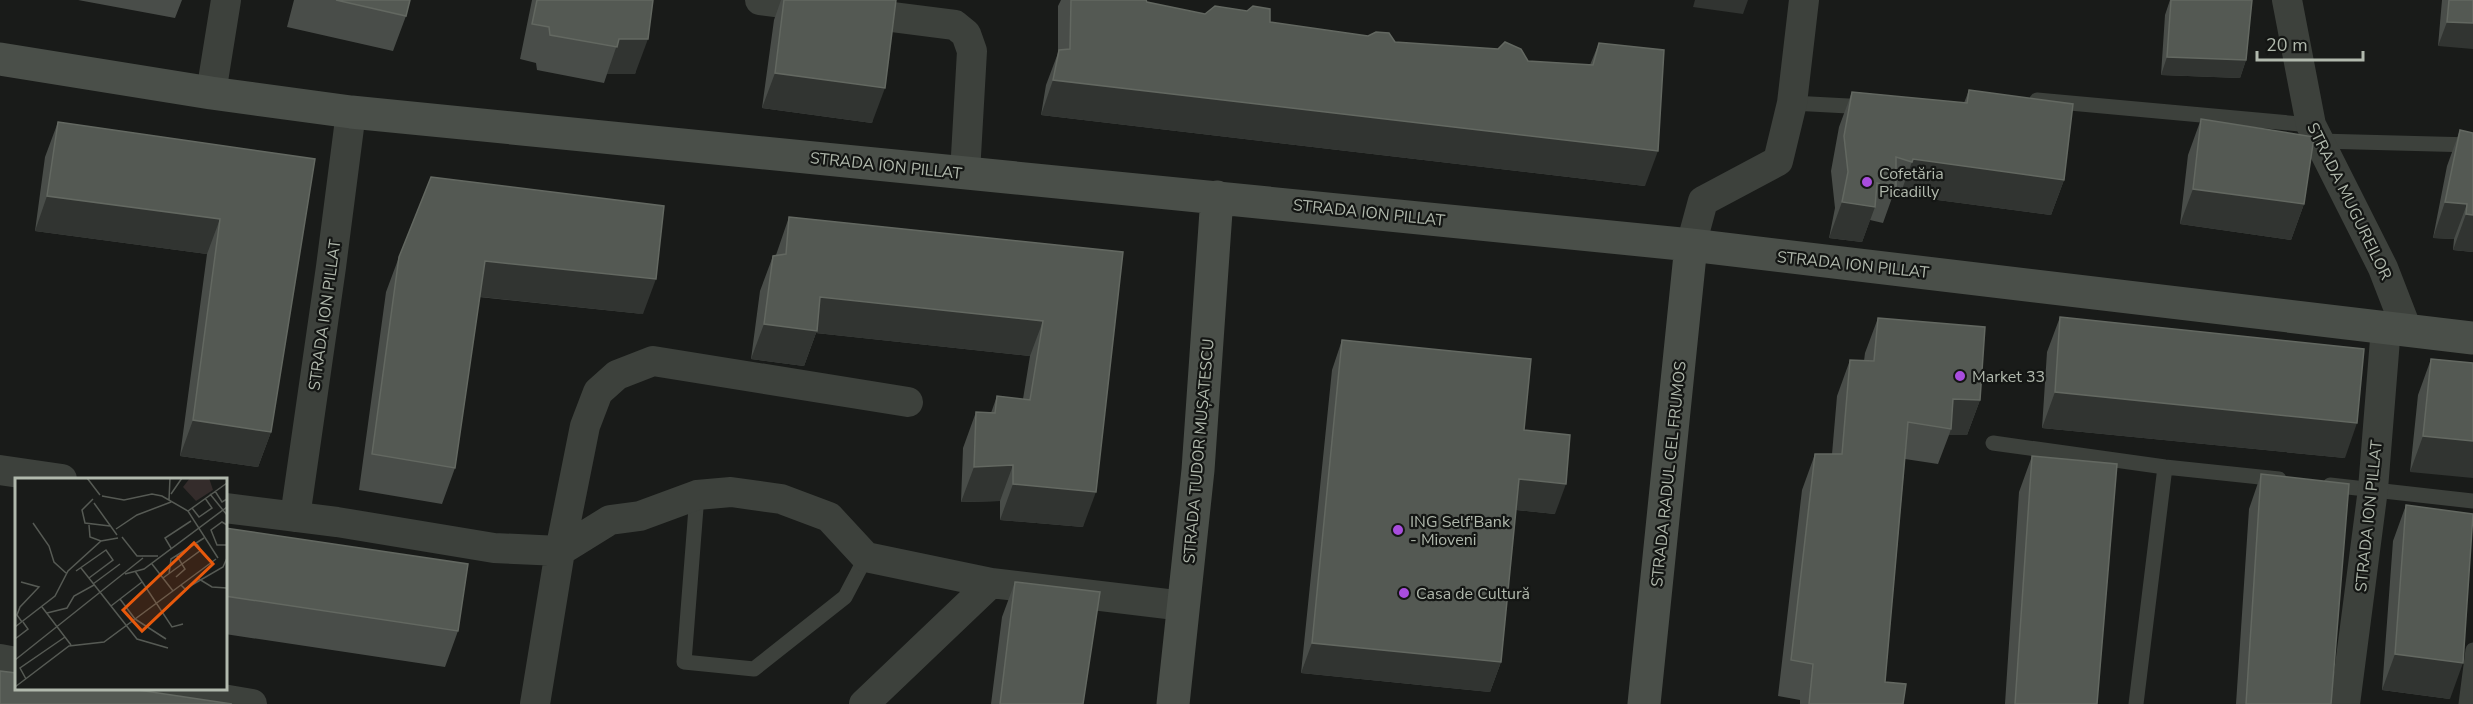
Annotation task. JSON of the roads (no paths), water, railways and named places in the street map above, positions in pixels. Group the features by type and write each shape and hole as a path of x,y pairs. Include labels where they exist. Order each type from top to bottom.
{"street":[{"path":"211,93 226,0"},
{"path":"760,0 955,25 966,34 972,51 965,173"},
{"path":"1691,245 1703,201 1778,161 1792,103 1804,0"},
{"name":"STRADA MUGUREILOR","path":"2287,0 2315,133 2383,268 2397,328"},
{"name":"STRADA ION PILLAT","path":"0,59 211,93 351,112 1217,196 1691,245 2473,338"},
{"name":"STRADA ION PILLAT","path":"295,517 351,112"},
{"name":"STRADA TUDOR MUȘATESCU","path":"1173,704 1198,470 1217,196"},
{"name":"STRADA RADUL CEL FRUMOS","path":"1644,704 1691,245"},
{"name":"STRADA ION PILLAT","path":"2345,704 2397,328"},
{"path":"535,704 560,551 585,426 598,393 617,375 653,361 908,402"},
{"path":"0,470 55,478"},
{"path":"226,508 337,522 494,548 560,551 610,520 640,516 697,495 731,492 781,499 829,517 866,557 992,583 1184,606"},
{"path":"864,704 992,583"},
{"path":"0,659 15,662"},
{"path":"169,689 252,704"}],"lane":[{"path":"2025,101 2315,133 2473,145"},
{"path":"1792,103 1882,107"},
{"path":"1993,443 2165,467 2292,481"},
{"path":"2136,704 2165,467"},
{"path":"2316,483 2473,501"},
{"path":"697,495 684,662 754,669 845,597 866,557"},
{"path":"2466,704 2473,650"}],"place":[{"name":"Cofetăria Picadilly","path":"1867,182"},
{"name":"Market 33","path":"1960,376"},
{"name":"ING Self'Bank - Mioveni","path":"1398,530"},
{"name":"Casa de Cultură","path":"1404,593"}]}
